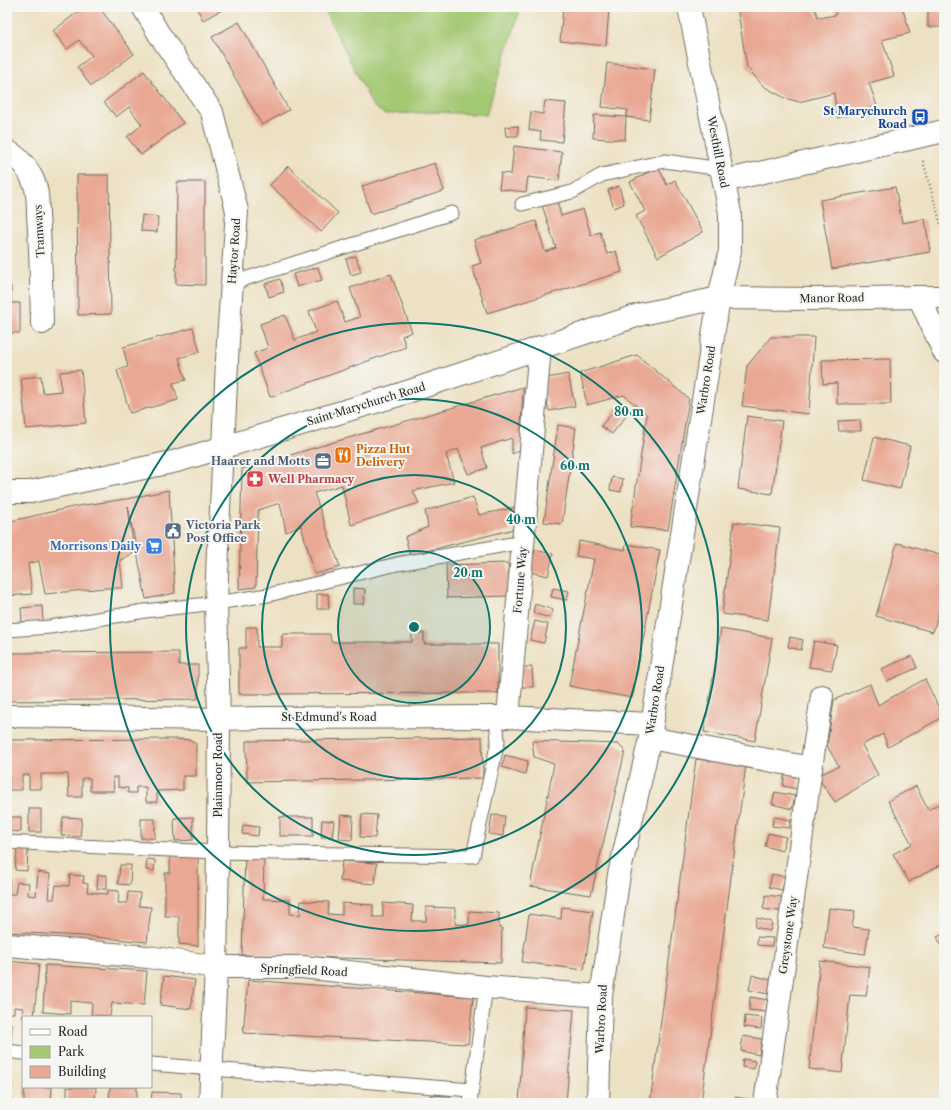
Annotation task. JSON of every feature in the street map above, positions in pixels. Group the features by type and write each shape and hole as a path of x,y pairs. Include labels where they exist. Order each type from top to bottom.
{"street":[{"name":"Haytor Road","path":"143,7 159,34 212,112 237,211 228,340 223,447"},
{"name":"Westhill Road","path":"689,7 730,213 730,251 720,298"},
{"path":"723,175 944,131"},
{"name":"Tramways","path":"7,151 23,163 30,173 36,187 42,323"},
{"path":"919,297 944,352"},
{"name":"Manor Road","path":"720,298 944,298"},
{"name":"Saint Marychurch Road","path":"7,492 30,492 177,461 392,397 642,314 720,298"},
{"name":"Warbro Road","path":"598,1103 601,996 619,875 651,731 720,298"},
{"name":"Fortune Way","path":"502,717 523,542 540,347"},
{"name":"Plainmoor Road","path":"210,1103 216,966 218,852 219,719 216,603 223,447"},
{"name":"Greystone Way","path":"765,1103 810,768 822,696"},
{"name":"St Edmund's Road","path":"7,716 219,719 502,717 651,731"},
{"path":"651,731 810,768"},
{"name":"Springfield Road","path":"7,945 148,957 216,966 302,967 486,987 601,996"}],"lane":[{"path":"522,204 572,192 602,175 665,161 723,175"},
{"path":"232,283 452,214"},
{"path":"7,630 50,627 145,611 216,603 268,595 397,564 523,542"},
{"path":"7,842 218,852 473,856 502,717"},
{"path":"152,1064 471,1097 486,987"},
{"path":"7,1051 22,1053"}],"path":[{"path":"917,136 944,236"}],"green space":[{"path":"323,7 521,7 486,115 439,112 384,114 373,106"}],"building":[{"path":"84,7 99,7 134,54 91,86 77,67 92,56 79,40 67,49 53,31"},
{"path":"196,7 227,7 203,20"},
{"path":"563,7 635,7 635,12 609,9 606,46 560,41"},
{"path":"737,7 814,7 818,18 836,15 834,7 902,7 910,33 882,40 894,76 869,83 877,106 837,118 834,93 799,102 785,98 763,86 747,67"},
{"path":"928,7 944,7 944,27 928,27"},
{"path":"239,22 289,110 262,125 212,37"},
{"path":"607,63 655,69 649,120 626,117 628,110 602,107"},
{"path":"144,71 183,123 141,155 127,137 142,125 129,107 116,117 104,102"},
{"path":"545,101 566,103 562,142 540,140 541,132 529,130 531,112 543,114"},
{"path":"594,115 626,117 625,140 593,138"},
{"path":"518,126 518,136 506,136 505,127"},
{"path":"514,146 562,152 559,181 528,177 526,192 499,189 501,173 511,174"},
{"path":"435,163 444,191 371,214 362,186"},
{"path":"288,166 338,213 321,232 270,185"},
{"path":"658,167 667,185 675,180 703,232 658,257 636,216 645,211 630,182"},
{"path":"77,175 109,175 111,314 78,315"},
{"path":"177,182 205,182 205,285 176,284"},
{"path":"619,186 624,204 614,208 608,190"},
{"path":"895,187 902,223 925,219 930,252 832,269 820,200"},
{"path":"557,201 561,216 583,209 591,235 600,232 607,254 616,251 622,272 487,313 472,266 481,263 474,240 536,221 545,252 556,248 542,205"},
{"path":"142,215 158,217 157,232 141,231"},
{"path":"356,256 361,272 351,275 346,259"},
{"path":"318,267 322,280 297,287 293,274"},
{"path":"391,274 412,332 402,336 406,347 270,397 254,353 268,348 260,324 285,315 295,340 316,332 309,311 337,301 345,322 360,317 350,288"},
{"path":"280,279 284,292 269,297 265,284"},
{"path":"7,286 11,286 11,303 20,303 20,333 7,333"},
{"path":"193,328 200,352 179,358 186,380 173,383 178,400 130,413 117,370 128,367 123,347"},
{"path":"771,337 814,337 809,414 742,406 747,366"},
{"path":"637,355 689,399 668,530 630,527 647,415 624,395 587,405 580,373"},
{"path":"890,359 891,404 837,404 837,383 823,384 822,360"},
{"path":"81,370 86,423 26,429 21,378 41,376 43,393 61,391 60,372"},
{"path":"568,374 575,406 549,411 542,379"},
{"path":"523,387 520,450 512,454 512,438 481,448 487,468 468,474 458,449 446,454 454,482 413,491 419,503 351,525 342,485 314,493 340,567 315,574 301,526 286,532 280,503 258,510 256,587 239,589 242,469"},
{"path":"617,407 627,415 612,434 601,426"},
{"path":"747,416 782,421 772,494 738,489"},
{"path":"860,420 861,431 839,431 838,421"},
{"path":"558,425 576,428 562,524 544,522"},
{"path":"874,437 910,446 900,489 864,480"},
{"path":"612,477 623,479 621,492 610,490"},
{"path":"169,490 175,593 146,599 128,506 134,553 120,560 123,588 105,588 45,594 39,561 28,564 32,594 7,596 7,522 77,506 126,499"},
{"path":"473,497 479,515 517,507 518,528 410,555 405,537 428,527 425,511"},
{"path":"734,522 780,528 768,620 722,614"},
{"path":"579,541 625,550 626,544 660,550 632,698 569,686 594,559 576,556"},
{"path":"897,543 944,556 944,594 933,632 876,616"},
{"path":"535,550 553,554 548,576 530,572"},
{"path":"508,563 509,596 447,598 446,565"},
{"path":"353,588 365,589 364,604 353,604"},
{"path":"553,588 569,591 567,600 551,597"},
{"path":"317,594 328,594 329,609 317,609"},
{"path":"535,604 553,610 550,618 533,613"},
{"path":"42,606 43,621 22,622 21,608"},
{"path":"535,621 548,624 544,643 530,640"},
{"path":"246,627 257,627 257,647 282,647 282,634 330,634 331,642 412,642 412,633 424,633 424,644 498,644 498,693 239,694 239,648 246,648"},
{"path":"721,629 772,638 755,741 704,732"},
{"path":"790,637 803,640 801,650 788,647"},
{"path":"814,641 837,645 832,670 809,667"},
{"path":"179,652 179,665 198,665 198,699 7,701 7,653"},
{"path":"912,656 917,668 887,681 881,669"},
{"path":"521,667 532,667 533,687 522,687"},
{"path":"925,679 943,717 888,747 883,734 862,745 878,775 835,802 817,776 839,766 827,746 834,700 870,684 878,705"},
{"path":"482,737 483,778 247,782 246,741"},
{"path":"7,740 191,740 196,744 196,776 183,776 183,790 157,791 157,802 146,802 146,787 136,787 136,793 128,793 128,788 118,787 118,777 113,777 114,791 90,791 90,778 82,778 82,797 69,797 68,774 41,774 41,789 29,789 29,775 22,775 22,790 9,790 9,774 7,774"},
{"path":"532,741 618,744 625,751 591,895 530,886 554,764 534,757"},
{"path":"505,755 528,761 525,774 502,767"},
{"path":"696,759 746,765 701,1103 650,1103"},
{"path":"785,771 800,773 797,789 783,786"},
{"path":"916,786 928,810 944,801 944,863 909,882 893,854 912,844 888,801"},
{"path":"775,792 795,796 792,809 772,804"},
{"path":"29,809 41,809 41,832 29,832"},
{"path":"362,814 377,815 375,838 360,837"},
{"path":"341,815 353,816 352,840 339,839"},
{"path":"492,815 505,816 503,836 489,834"},
{"path":"9,817 21,817 21,832 9,831"},
{"path":"63,817 82,818 80,837 61,835"},
{"path":"193,817 193,840 175,841 174,818"},
{"path":"280,817 313,817 313,836 280,836"},
{"path":"774,817 791,820 789,828 772,826"},
{"path":"141,819 155,819 155,838 141,838"},
{"path":"322,820 334,821 332,837 321,837"},
{"path":"243,825 259,827 258,836 242,834"},
{"path":"768,833 786,837 782,851 765,846"},
{"path":"17,848 28,849 27,871 15,870"},
{"path":"170,856 198,856 198,946 179,944 179,916 165,916 165,873 170,873"},
{"path":"245,856 264,857 263,899 290,900 290,914 300,915 301,901 329,902 328,914 342,915 342,903 373,905 373,917 383,917 383,903 413,905 412,921 426,921 426,907 455,908 455,924 469,925 469,911 499,913 499,928 502,928 501,963 242,955"},
{"path":"147,859 155,860 154,871 146,870"},
{"path":"342,861 377,863 375,884 340,881"},
{"path":"120,865 131,865 130,885 118,884"},
{"path":"38,872 50,874 48,899 54,899 56,885 69,886 70,875 84,876 83,883 88,884 87,892 108,894 108,890 119,891 118,903 127,903 128,892 140,893 139,906 151,907 147,942 83,936 7,932 7,876 10,877 9,894 15,894 17,882 29,883 28,895 36,896"},
{"path":"772,874 786,877 782,890 769,887"},
{"path":"98,875 107,875 107,889 97,889"},
{"path":"766,895 782,897 780,911 763,909"},
{"path":"562,907 593,911 584,970 522,962 529,914 561,919"},
{"path":"829,908 855,911 852,927 869,929 865,954 824,948"},
{"path":"757,918 772,922 770,931 755,927"},
{"path":"944,934 944,950 937,937"},
{"path":"757,937 773,938 772,946 757,945"},
{"path":"7,961 39,964 34,1016 22,1016 23,1008 14,1007 14,1013 7,1013"},
{"path":"820,961 870,967 866,996 850,995 842,1073 809,1069"},
{"path":"45,965 147,971 144,1005 112,1003 110,1016 91,1015 92,1003 70,1001 70,1014 43,1012"},
{"path":"752,975 771,980 768,994 749,990"},
{"path":"164,976 195,980 191,1009 160,1005"},
{"path":"248,980 473,997 468,1044 243,1033"},
{"path":"750,997 768,1000 766,1012 749,1010"},
{"path":"525,1007 574,1010 566,1103 519,1103"},
{"path":"745,1016 762,1018 761,1029 744,1027"},
{"path":"7,1024 12,1024 11,1045 7,1044"},
{"path":"743,1036 762,1039 759,1055 741,1051"},
{"path":"743,1059 755,1061 754,1069 742,1067"},
{"path":"7,1082 12,1082 11,1103 7,1103"},
{"path":"24,1088 52,1088 51,1103 24,1103"},
{"path":"67,1088 96,1088 95,1103 67,1103"},
{"path":"110,1088 137,1088 137,1103 109,1103"},
{"path":"152,1092 181,1093 181,1103 151,1103"},
{"path":"430,1095 450,1096 450,1103 430,1103"},
{"path":"735,1097 752,1100 752,1103 734,1103"}],"place":[{"name":"St Marychurch Road","path":"920,117"},
{"name":"Pizza Hut Delivery","path":"343,455"},
{"name":"Haarer and Motts","path":"323,461"},
{"name":"Well Pharmacy","path":"255,479"},
{"name":"Victoria Park Post Office","path":"173,531"},
{"name":"Morrisons Daily","path":"154,546"}]}
